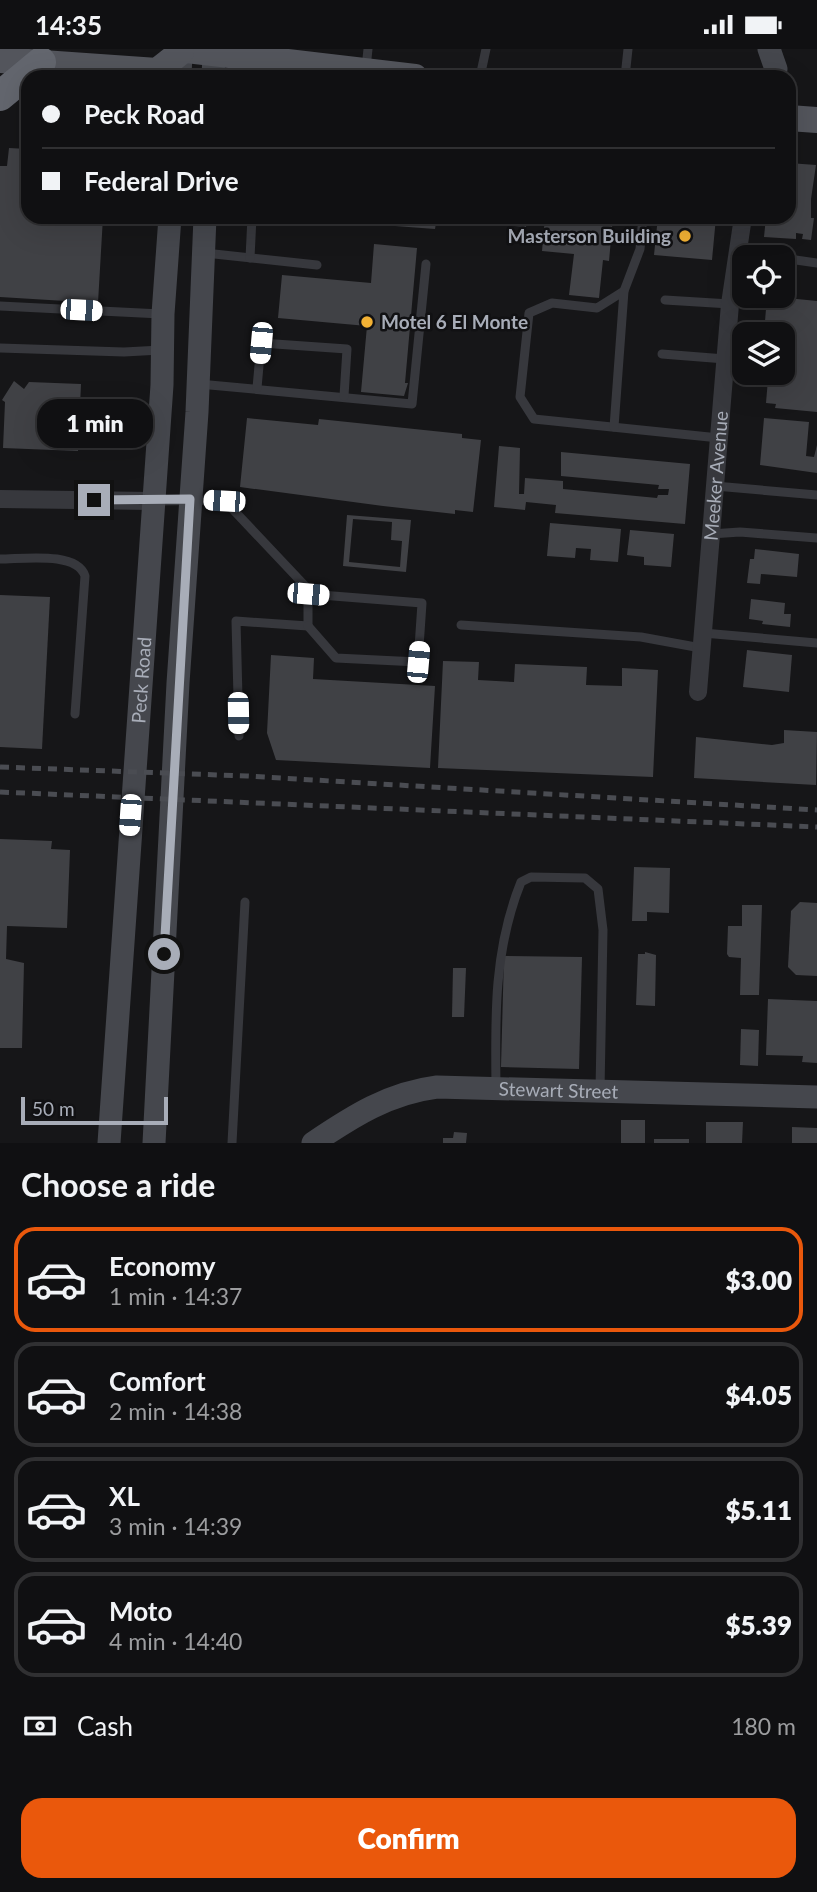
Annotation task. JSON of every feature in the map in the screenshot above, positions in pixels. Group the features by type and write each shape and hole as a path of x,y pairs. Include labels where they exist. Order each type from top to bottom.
{"highway":[{"path":"31,70 41,62"},
{"path":"0,96 21,79"}],"main road":[{"path":"769,49 776,70"},
{"path":"159,70 180,57 283,66 371,68"},
{"path":"0,60 144,70"},
{"path":"796,118 817,120"},
{"name":"Peck Road","path":"109,1143 169,224"},
{"name":"Peck Road","path":"154,1143 198,384 205,224"},
{"name":"Stewart Street","path":"313,1143 360,1111 406,1091 437,1087 496,1086 817,1097"}],"street":[{"name":"Meeker Avenue","path":"740,245 742,224"},
{"name":"Meeker Avenue","path":"698,692 732,292"},
{"path":"0,499 152,501"}],"lane":[{"path":"482,70 486,49"},
{"path":"626,70 628,49"},
{"path":"250,258 252,224"},
{"path":"614,427 624,291 640,249 642,224"},
{"path":"203,253 317,265"},
{"path":"795,259 817,263"},
{"path":"198,384 412,404 426,264"},
{"path":"624,291 597,308 552,303 529,313 520,397 534,419 719,438"},
{"path":"665,300 730,304"},
{"path":"0,306 163,314"},
{"path":"257,388 261,343 346,349 344,396"},
{"path":"0,348 124,352 163,350"},
{"path":"662,354 725,359"},
{"path":"715,486 817,495"},
{"path":"152,501 224,501 308,589 308,594 308,626 336,658 418,662 422,603 308,594"},
{"path":"711,534 740,532 817,538"},
{"path":"0,559 72,560 83,568 85,576 75,714"},
{"path":"239,736 236,621 308,626"},
{"path":"461,625 641,638 817,643"},
{"path":"496,1086 498,960 509,911 521,882 531,877 584,878 598,889 603,930 600,1090"},
{"path":"232,1143 245,902"}],"building":[{"path":"9,148 21,149 21,224 103,224 98,303 0,297 0,166 7,166"},
{"path":"796,164 816,165 811,199 811,218 814,218 811,240 802,239 803,234 796,233 796,239 764,237 765,224 796,224"},
{"path":"395,224 436,224 435,229"},
{"path":"492,224 526,224 526,227"},
{"path":"544,224 612,224 609,261 603,260 599,298 569,295 574,254 542,251"},
{"name":"Masterson Building","path":"657,224 715,224 712,260 654,255"},
{"name":"Motel 6 El Monte","path":"374,244 417,248 405,383 408,383 404,396 361,392 367,326 278,318 282,275 371,283"},
{"path":"795,299 817,301 817,412 775,408 776,404 766,403 768,385 795,385 795,322 765,322 766,308 795,308"},
{"path":"14,381 24,389 29,382 81,384 78,451 3,448 5,402 2,400"},
{"path":"247,418 318,425 319,419 462,434 462,438 481,440 473,512 455,510 455,514 240,487"},
{"path":"764,418 809,422 806,456 814,457 817,445 817,473 760,465"},
{"path":"499,446 520,448 519,494 524,494 525,478 563,481 563,489 657,498 658,495 668,495 669,489 658,489 659,485 561,476 561,452 690,464 685,524 555,513 556,505 526,502 525,510 494,507"},
{"path":"347,515 411,520 406,572 343,566","holes":["353,519 392,522 391,540 402,541 400,567 349,562"]},
{"path":"550,523 621,529 618,562 590,560 591,549 576,548 575,558 547,556"},
{"path":"630,530 674,534 671,567 644,565 644,557 627,555"},
{"path":"755,549 799,554 797,577 761,574 760,584 747,583 750,559 754,559"},
{"path":"0,595 50,597 42,749 0,747"},
{"path":"751,599 785,603 784,614 791,614 790,627 762,624 763,621 749,619"},
{"path":"747,650 792,655 789,692 743,687"},
{"path":"271,655 314,658 313,679 435,686 430,768 276,760 267,733"},
{"path":"443,661 479,662 478,680 514,682 515,664 587,667 586,685 622,686 622,668 658,670 653,777 438,768"},
{"path":"784,730 817,732 816,785 694,778 696,737 772,745 784,743"},
{"path":"0,839 52,841 51,849 70,850 67,928 7,926 6,959 24,963 22,1048 0,1048"},
{"path":"634,867 670,868 669,913 647,912 647,921 632,921"},
{"path":"800,902 817,903 817,976 796,975 788,967 791,911"},
{"path":"742,905 762,905 759,995 740,995 741,958 729,957 727,954 728,926 742,926"},
{"path":"645,952 656,955 655,1006 636,1005 638,954"},
{"path":"504,956 582,957 579,1069 501,1067"},
{"path":"453,968 466,968 464,1017 452,1017"},
{"path":"768,999 817,1001 817,1063 802,1062 803,1056 766,1055"},
{"path":"741,1029 759,1030 758,1066 740,1065"},
{"path":"621,1120 645,1120 645,1143 621,1143"},
{"path":"706,1122 743,1122 742,1143 706,1143"},
{"path":"792,1127 817,1128 817,1143 792,1143"},
{"path":"454,1132 467,1133 466,1143 443,1143 443,1138 453,1138"},
{"path":"654,1139 689,1139 689,1143 654,1143"}],"railway":[{"path":"0,767 247,776 817,810"},
{"path":"0,792 817,827"}],"place":[{"name":"Masterson Building","path":"685,236"},
{"name":"Motel 6 El Monte","path":"367,322"}],"route":[{"path":"94,500 190,499 164,954"}]}
